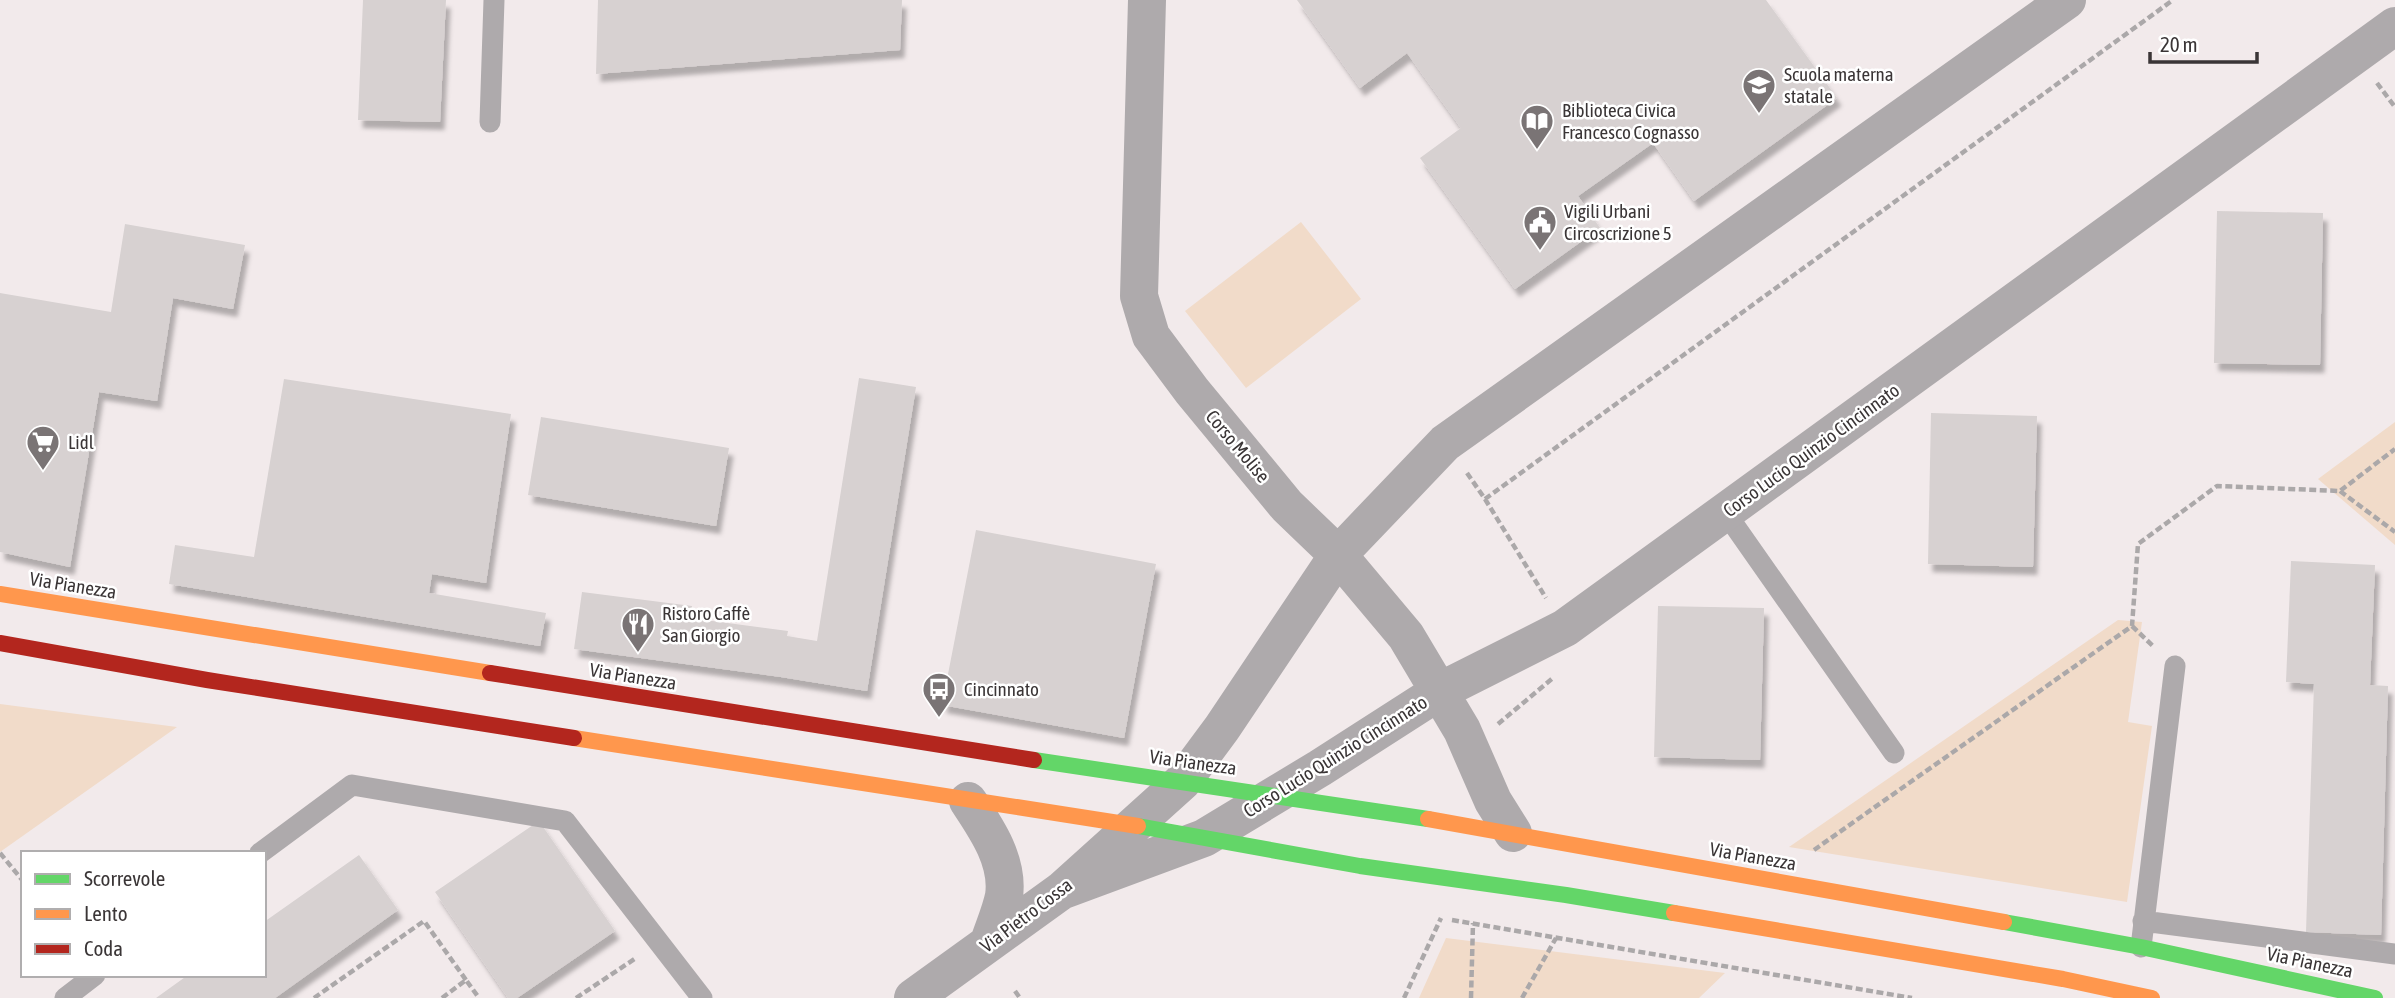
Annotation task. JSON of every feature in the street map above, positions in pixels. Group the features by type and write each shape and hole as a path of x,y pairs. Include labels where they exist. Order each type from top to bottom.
{"street":[{"name":"Corso Molise","path":"1147,0 1139,296 1151,336 1192,391 1287,506 1338,555 1406,636 1462,730 1493,801 1513,833"},
{"path":"1133,825 1182,782 1222,728 1338,555 1445,443 2067,0"},
{"name":"Corso Lucio Quinzio Cincinnato","path":"1061,891 1204,838 1440,691 1565,628 2395,26"},
{"name":"Via Pianezza","path":"0,594 235,639 899,746 1275,795 1513,833 1771,880 2375,998"},
{"path":"0,643 227,676 891,782 968,801 1133,825 1360,866 1577,897 2063,979 2134,988 2152,998"},
{"path":"968,801 990,834 1002,867 1004,895 989,942"},
{"name":"Via Pietro Cossa","path":"913,998 1061,891 1133,825"}],"lane":[{"path":"490,122 494,0"},
{"path":"1725,512 1894,753"},
{"path":"2140,953 2175,666"},
{"path":"263,851 352,785 565,821 702,998"},
{"path":"2143,921 2395,954"},
{"path":"65,998 91,977"}],"path":[{"path":"1485,499 2173,0"},
{"path":"1445,443 1519,553"},
{"path":"2340,491 2395,449"},
{"path":"1771,880 2132,626 2138,544 2217,486 2340,491 2395,532"},
{"path":"0,853 21,879"},
{"path":"1522,998 1577,897"},
{"path":"1404,998 1441,918"},
{"path":"314,998 424,920 479,998"},
{"path":"1471,998 1473,923"},
{"path":"576,998 640,955"},
{"path":"442,998 466,980"},
{"path":"1015,991 1020,998"}],"shaded area":[{"path":"1301,222 1361,299 1246,388 1185,311"},
{"path":"2395,422 2395,545 2318,479"},
{"path":"2118,620 2142,622 2128,722 2152,726 2127,902 1789,847"},
{"path":"0,704 177,727 0,852"},
{"path":"1446,938 1725,973 1699,998 1419,998"}],"building":[{"path":"363,0 446,0 440,122 358,120"},
{"path":"598,0 902,0 900,50 596,74"},
{"name":"Biblioteca Civica Francesco Cognasso","path":"1297,0 1766,0 1837,98 1694,201 1653,143 1578,196 1600,228 1515,289 1420,158 1461,128 1407,53 1360,88"},
{"path":"2217,211 2323,213 2320,365 2214,363"},
{"name":"Lidl","path":"125,224 245,245 233,309 173,298 157,401 99,392 70,567 0,552 0,293 111,312"},
{"path":"859,378 916,387 867,691 574,649 582,592 692,606 690,618 788,631 787,636 817,641"},
{"path":"284,379 511,414 486,583 432,574 429,593 546,613 540,646 169,584 175,545 254,557"},
{"path":"1931,413 2037,416 2033,567 1928,564"},
{"path":"541,417 729,448 716,526 528,495"},
{"path":"976,530 1156,564 1124,738 942,705"},
{"path":"2291,561 2375,565 2370,685 2388,686 2381,935 2306,932 2314,684 2286,682"},
{"path":"1658,606 1764,608 1760,760 1654,757"},
{"path":"539,821 615,931 517,998 508,998 435,892"},
{"path":"359,855 398,910 275,998 156,998 185,977 266,977 266,921"}],"traffic: fast":[{"path":"1034,760 1428,819"},
{"path":"1138,826 1360,866 1674,913"},
{"path":"2004,922 2141,947 2375,998"}],"traffic: slow":[{"path":"0,594 490,673"},
{"path":"574,738 1138,826"},
{"path":"1428,819 2004,922"},
{"path":"1674,913 2063,979 2152,998"}],"traffic: jam":[{"path":"0,643 207,680 574,738"},
{"path":"490,673 1034,760"}],"place":[{"name":"Scuola materna statale","path":"1759,115"},
{"name":"Biblioteca Civica Francesco Cognasso","path":"1537,151"},
{"name":"Vigili Urbani Circoscrizione 5","path":"1540,252"},
{"name":"Lidl","path":"43,472"},
{"name":"Ristoro Caffè San Giorgio","path":"638,654"},
{"name":"Cincinnato","path":"939,719"}]}
